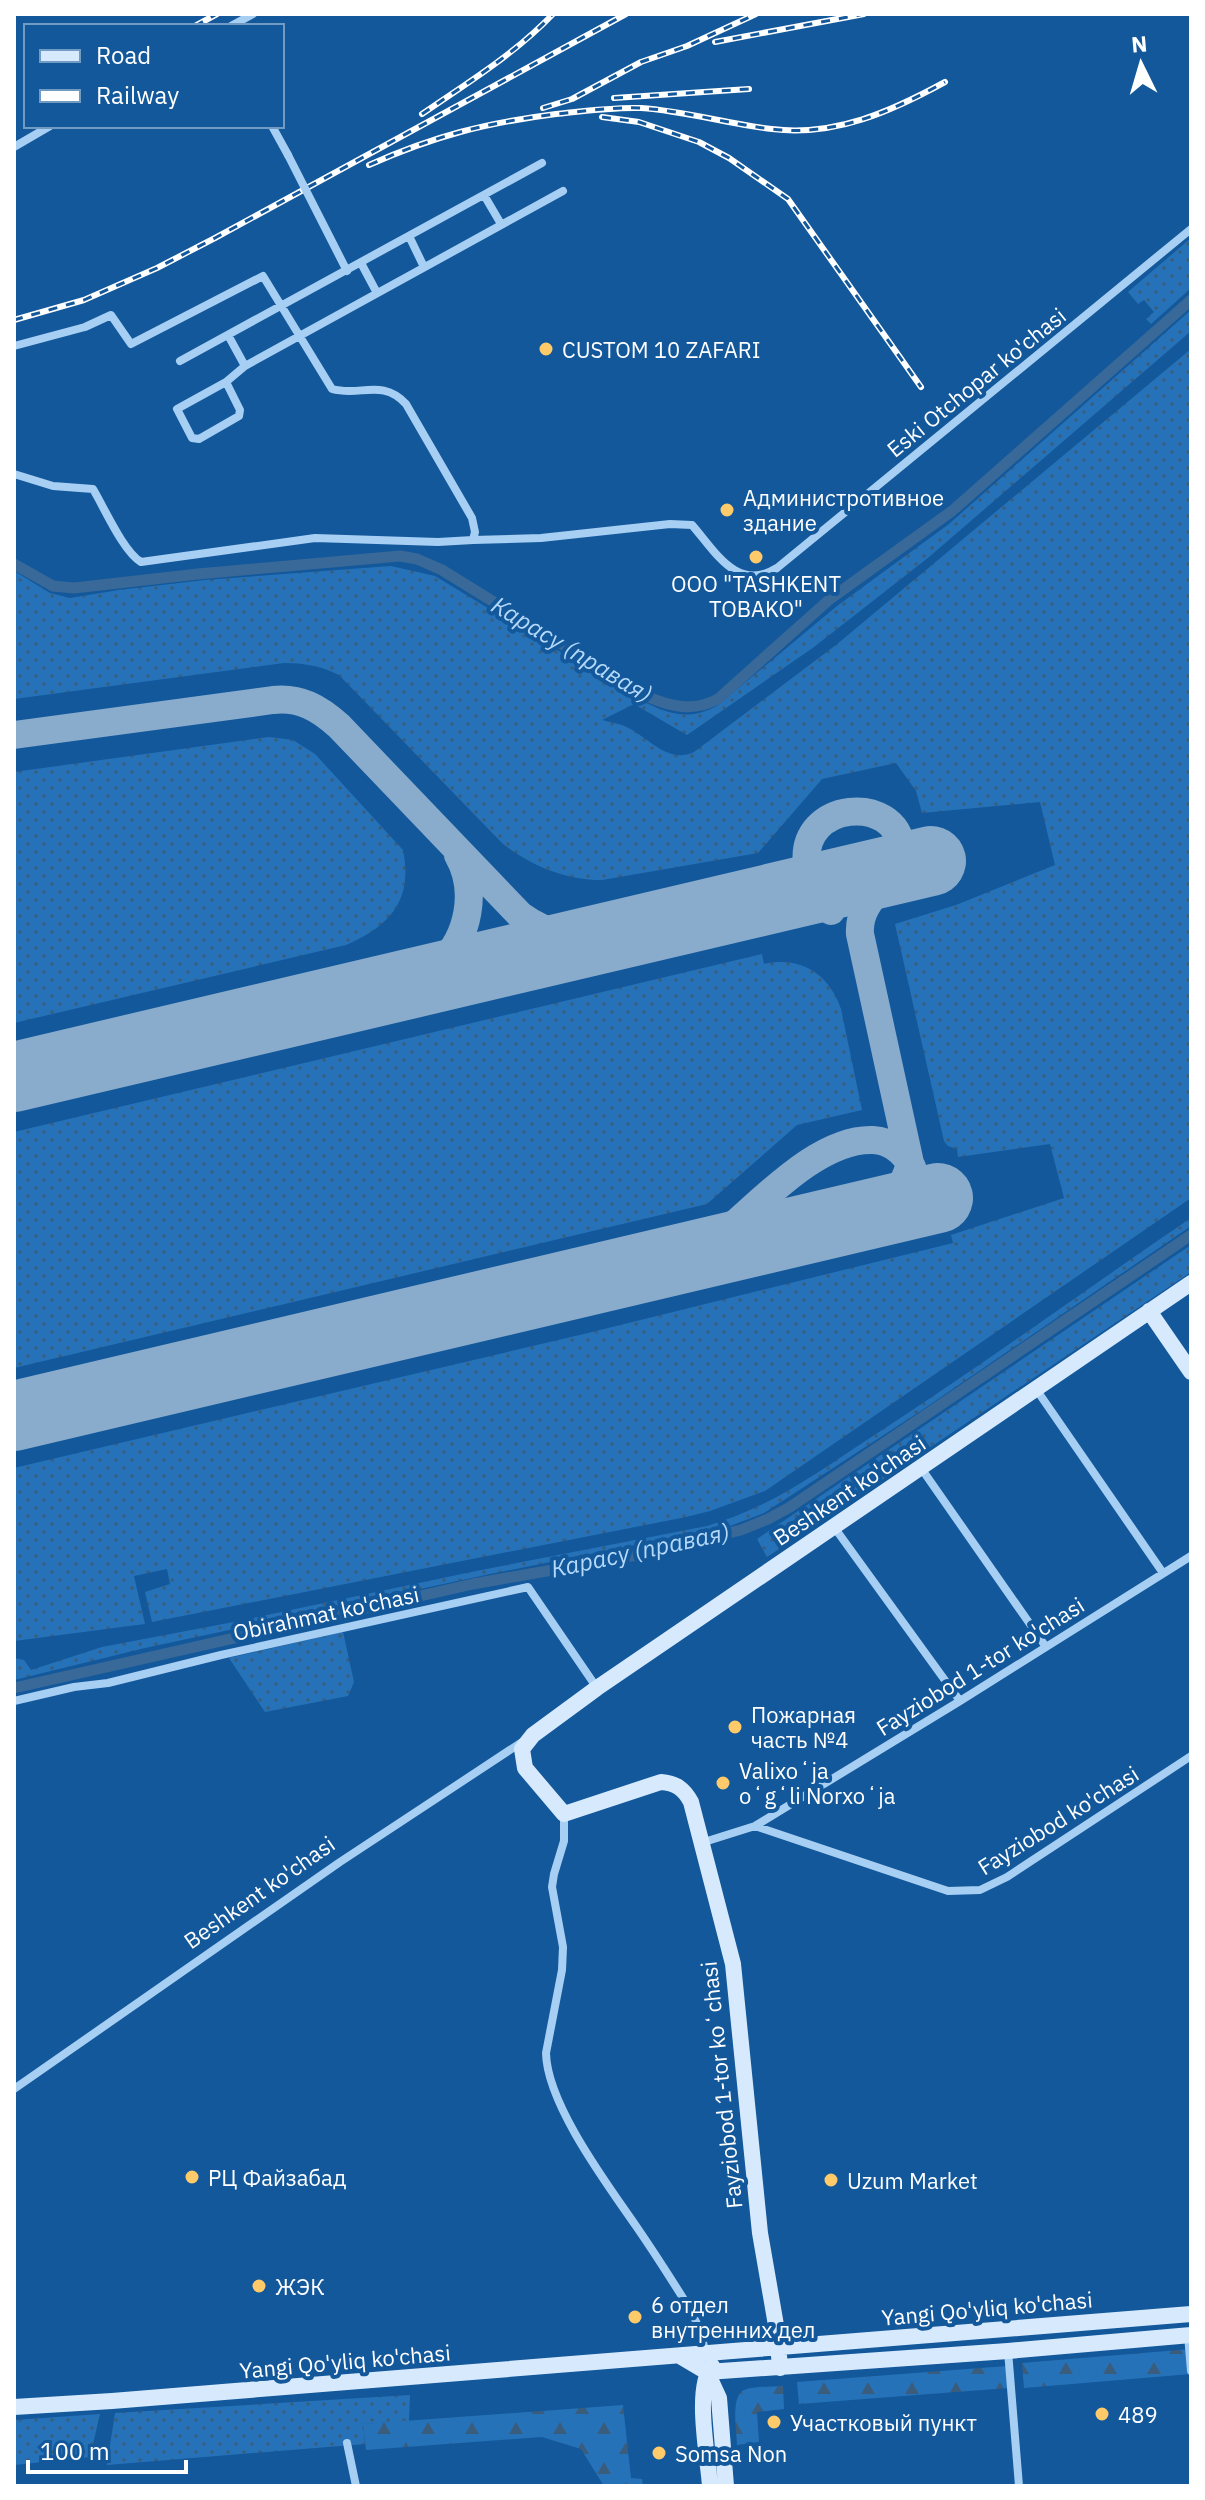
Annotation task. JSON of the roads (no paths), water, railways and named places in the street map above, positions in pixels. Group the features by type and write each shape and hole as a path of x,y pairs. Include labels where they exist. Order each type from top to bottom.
{"street":[{"path":"235,24 253,14"},
{"path":"14,147 47,128"},
{"path":"273,128 347,271"},
{"path":"180,361 542,163"},
{"path":"226,382 240,410 239,416 199,439 192,438 177,409 226,382 245,366 563,191"},
{"path":"484,195 501,224"},
{"name":"Eski Otchopar ko'chasi","path":"14,474 53,486 93,489 128,548 141,562 315,538 438,542 541,538 670,524 692,525 733,571 749,576 768,574 1191,229"},
{"path":"409,236 424,267"},
{"path":"361,263 377,293"},
{"path":"14,346 85,327 111,315 131,344 263,276 332,389 384,390 398,396 406,404 472,518 473,540"},
{"path":"228,335 245,366"},
{"name":"Beshkent ko'chasi","path":"14,2089 351,1855 533,1735 597,1688 1191,1283"},
{"path":"1149,1311 1191,1372"},
{"path":"1036,1389 1163,1573"},
{"path":"921,1468 1046,1647"},
{"path":"834,1527 960,1701"},
{"name":"Fayziobod 1-tor ko'chasi","path":"700,1843 755,1826 1191,1556"},
{"name":"Obirahmat ko'chasi","path":"14,1701 74,1687 108,1683 237,1651 528,1587 597,1688"},
{"name":"Beshkent ko'chasi","path":"525,1768 522,1749 533,1735"},
{"path":"504,1754 517,1758 564,1814 564,1841 552,1887 563,1959 547,2043 547,2069 592,2162 693,2314 706,2353 703,2400 710,2486"},
{"name":"Fayziobod ko'chasi","path":"755,1826 948,1891 980,1890 1007,1877 1191,1756"},
{"name":"Fayziobod 1-tor koʻchasi","path":"564,1814 655,1783 672,1784 682,1789 691,1802 733,1964 760,2233 780,2368"},
{"name":"Yangi Qo'yliq ko'chasi","path":"14,2407 1191,2314"},
{"path":"1190,2335 1191,2371"},
{"name":"Yangi Qo'yliq ko'chasi","path":"707,2372 1190,2335"},
{"name":"Yangi Qo'yliq ko'chasi","path":"707,2372 720,2359 738,2351"},
{"path":"1008,2351 1019,2486"},
{"path":"680,2356 707,2372 719,2398 726,2486"},
{"path":"719,2398 723,2385 747,2370"},
{"path":"347,2443 356,2486"}],"waterway":[{"name":"Карасу (правая)","path":"14,564 53,586 74,588 400,556 417,559 442,570 646,696 673,705 700,706 718,699 830,599 952,511 1191,300"},
{"name":"Карасу (правая)","path":"14,1688 473,1584 648,1553 741,1530 790,1507 1191,1235"}],"railway":[{"path":"199,24 217,14"},
{"path":"422,114 507,55 553,14"},
{"path":"14,320 84,300 157,268 626,14"},
{"path":"543,108 572,99 641,62 687,46 756,14"},
{"path":"715,42 864,14"},
{"path":"369,165 438,138 483,126 619,108 674,112 772,129 818,129 884,112 945,82"},
{"path":"614,98 749,89"},
{"path":"602,117 639,122 699,142 729,158 788,199 921,387"}],"place":[{"name":"CUSTOM 10 ZAFARI","path":"546,349"},
{"name":"Администротивное здание","path":"727,510"},
{"name":"OOO \"TASHKENT TOBAKO\"","path":"756,557"},
{"name":"Пожарная часть №4","path":"735,1727"},
{"name":"Valixoʻja oʻgʻli Norxoʻja","path":"723,1783"},
{"name":"РЦ Файзабад","path":"192,2177"},
{"name":"Uzum Market","path":"831,2180"},
{"name":"ЖЭК","path":"259,2286"},
{"name":"6 отдел внутренних дел","path":"635,2317"},
{"name":"489","path":"1102,2414"},
{"name":"Участковый пункт","path":"774,2422"},
{"name":"Somsa Non","path":"659,2453"}]}
